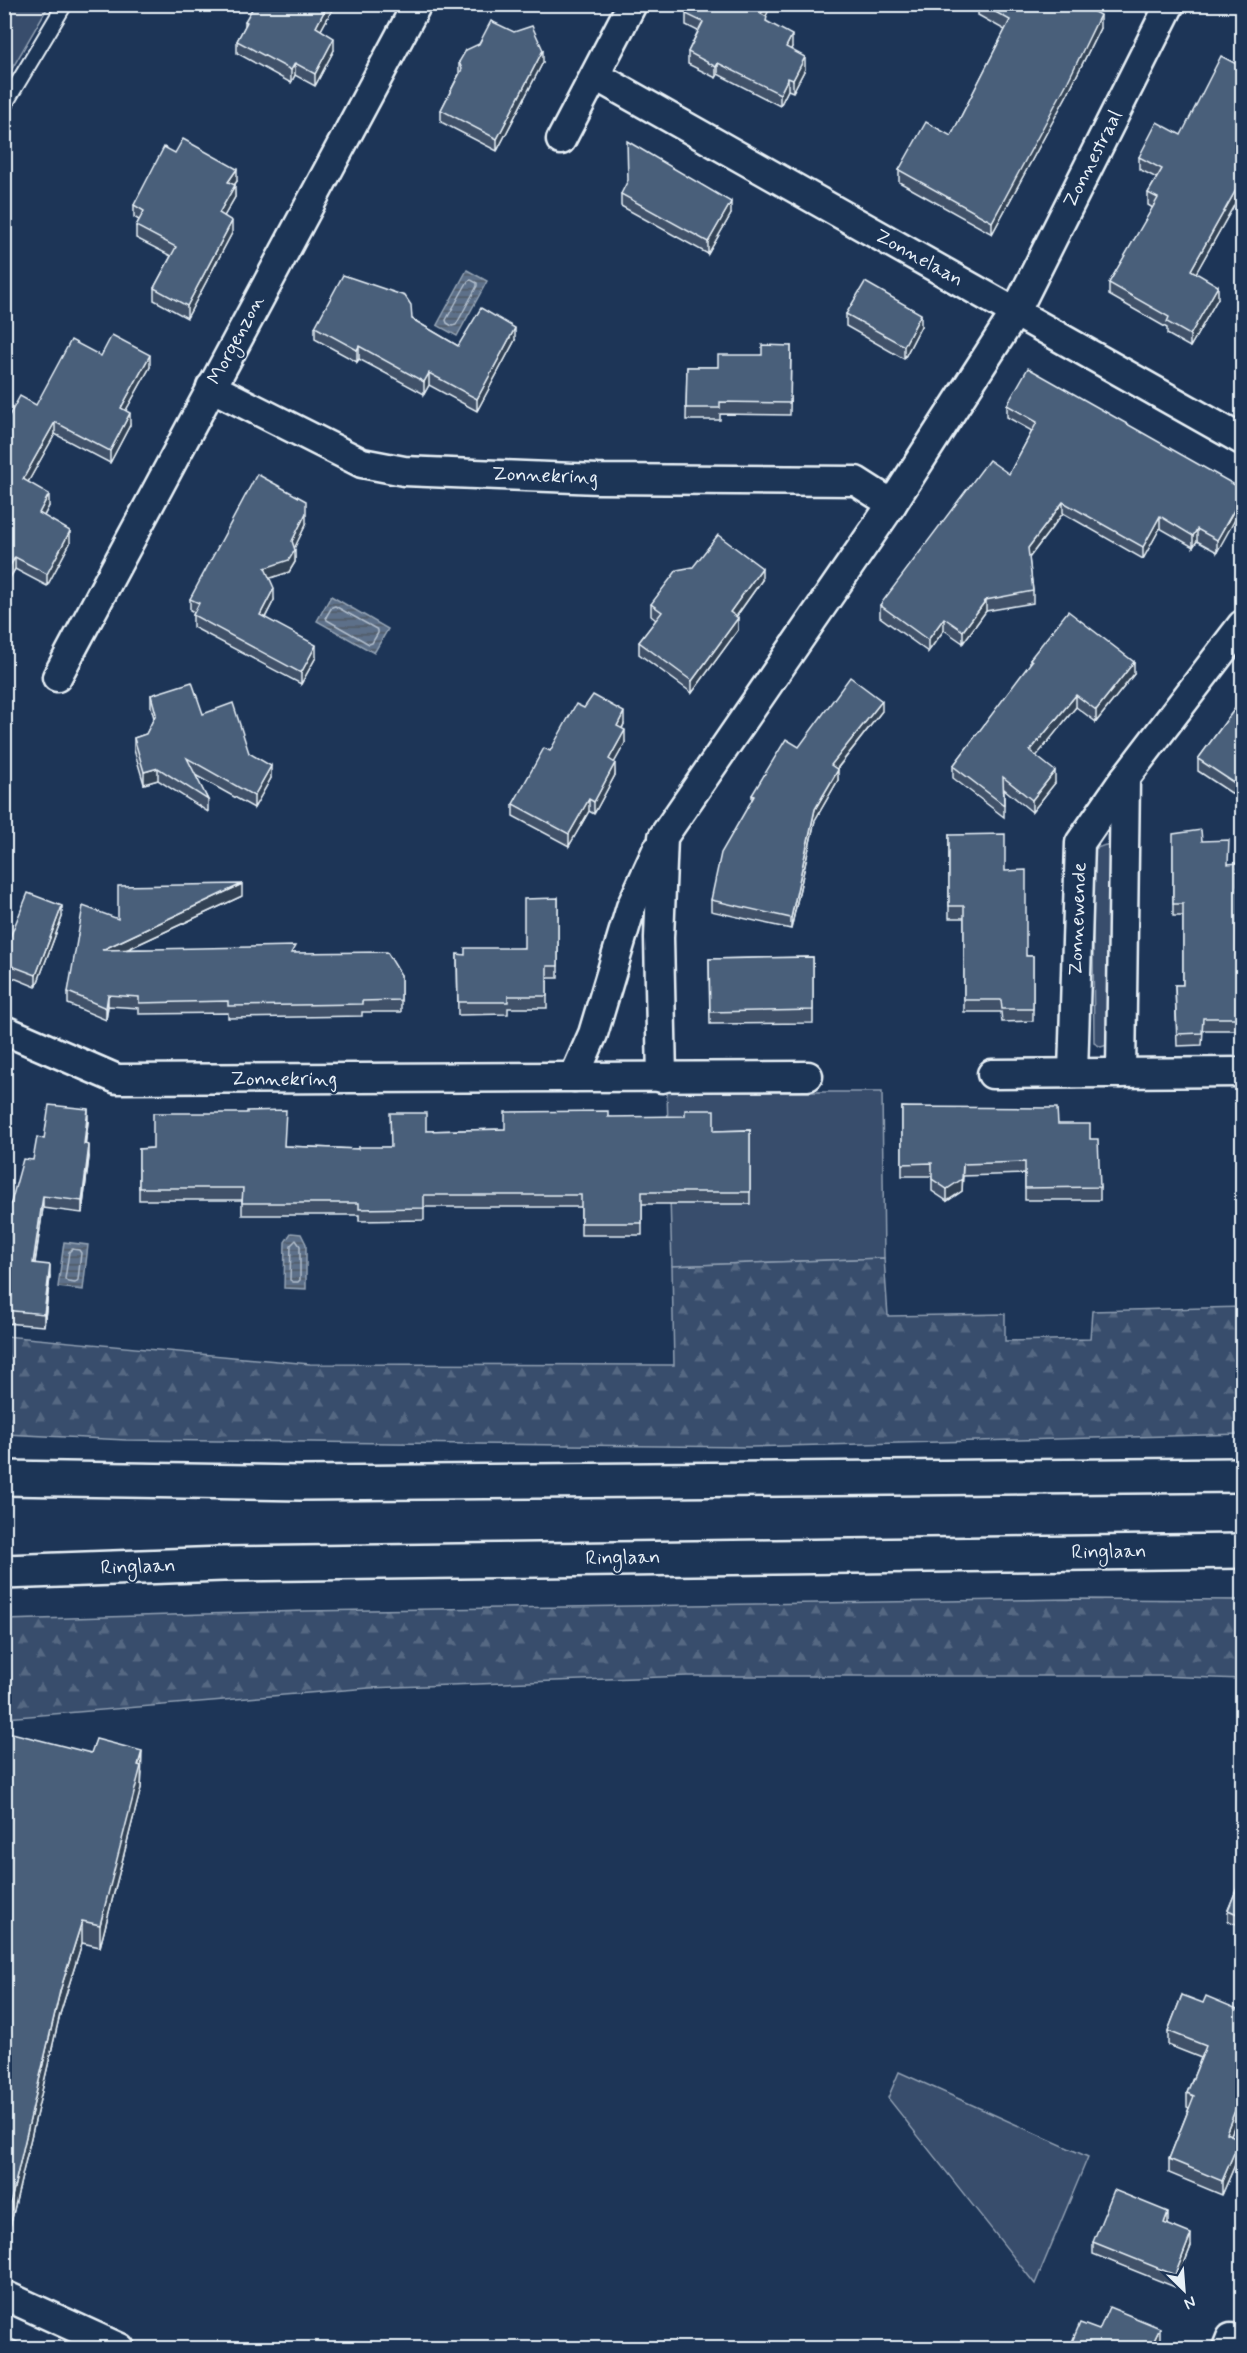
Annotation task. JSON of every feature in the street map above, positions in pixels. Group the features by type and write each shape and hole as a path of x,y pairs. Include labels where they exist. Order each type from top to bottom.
{"highway":[{"path":"4,1478 313,1483 1242,1475"},
{"name":"Ringlaan","path":"4,1572 366,1562 1242,1551"}],"street":[{"name":"Morgenzon","path":"57,677 417,4"},
{"path":"561,140 632,4"},
{"name":"Zonnestraal","path":"1015,313 1170,4"},
{"name":"Zonnelaan","path":"596,76 1242,440"},
{"path":"574,1077 593,1034 631,907 663,837 892,504 1015,313"},
{"name":"Zonnekring","path":"211,387 362,463 404,471 598,479 856,481 892,504"},
{"name":"Zonnewende","path":"1073,1073 1080,843 1125,778 1242,626"},
{"path":"1125,778 1126,1073"},
{"path":"662,1078 659,938 663,837"},
{"name":"Zonnekring","path":"4,1030 117,1079 808,1076"},
{"path":"992,1074 1242,1072"},
{"path":"4,2295 120,2349"}],"lane":[{"path":"4,106 65,4"}],"green space":[{"path":"12,5 49,5 5,81 5,17"},
{"path":"1105,845 1114,850 1107,1045 1101,1047 1094,1043 1092,850"},
{"path":"667,1092 882,1092 884,1258 672,1266"},
{"path":"884,1258 888,1316 1005,1314 1005,1341 1090,1339 1092,1311 1242,1307 1242,1434 749,1447 126,1440 5,1434 5,1336 310,1364 674,1365 672,1266"},
{"path":"1075,1599 1242,1600 1242,1679 1159,1676 687,1676 369,1688 5,1718 5,1620 305,1611"},
{"path":"899,2072 1088,2157 1035,2284 888,2098"}],"water":[{"path":"467,270 487,281 457,336 437,325"},
{"path":"331,596 388,629 374,653 317,621"},
{"path":"291,1233 301,1234 306,1244 306,1289 284,1288 285,1242"},
{"path":"64,1242 88,1245 83,1290 58,1287"}],"building":[{"path":"255,4 328,4 316,27 334,38 315,74 295,63 291,70 237,41"},
{"path":"691,4 766,4 761,14 767,17 766,21 792,35 786,47 805,57 793,80 788,78 780,94 718,63 716,67 688,52 703,22 686,14"},
{"path":"981,4 1079,4 1100,15 1068,81 992,222 899,170 926,122 951,136 1010,20"},
{"path":"491,21 514,32 532,26 543,50 497,139 441,110 462,69 459,62 466,50 479,44"},
{"path":"1221,56 1242,67 1242,179 1191,270 1218,286 1190,335 1167,322 1169,317 1109,283 1158,198 1148,193 1162,169 1139,157 1157,122 1181,135"},
{"path":"183,139 237,169 228,182 235,185 219,213 232,221 187,306 154,288 176,247 136,226 144,211 134,205 164,147 175,153"},
{"path":"627,141 731,202 708,242 621,194 628,180"},
{"path":"343,275 405,296 411,305 412,319 458,346 481,308 515,328 477,399 429,373 424,382 359,346 357,350 315,327"},
{"path":"865,282 921,314 904,346 846,314"},
{"path":"112,335 150,355 121,408 130,413 110,451 55,422 23,479 49,494 39,513 70,531 47,574 15,557 4,576 4,425 20,396 36,405 71,340 101,356"},
{"path":"762,345 791,346 790,403 720,402 720,408 686,408 687,367 718,367 718,355 762,355"},
{"path":"1028,368 1242,489 1242,496 1217,540 1197,529 1193,536 1160,516 1143,547 1063,502 1028,548 1033,591 986,600 963,631 944,618 928,640 880,605 989,460 1009,474 1037,422 1007,405"},
{"path":"257,474 306,501 306,513 292,541 295,550 289,560 265,568 274,588 260,615 316,645 301,673 193,615 199,603 190,599"},
{"path":"718,535 762,568 730,612 738,618 692,681 639,642 662,612 651,604 677,570 693,567"},
{"path":"1068,611 1134,662 1096,710 1076,695 1030,751 1055,771 1032,800 1003,777 1004,805 953,766 1032,661 1030,659"},
{"path":"850,677 882,701 831,765 838,770 815,809 791,918 711,900 721,853 786,739 799,747"},
{"path":"192,682 203,714 233,703 249,753 271,766 254,796 187,758 208,800 158,768 144,772 134,738 146,734 156,714 151,695"},
{"path":"593,695 624,712 617,726 625,730 609,759 615,763 594,802 589,799 569,834 513,804 544,748 550,751 576,704 584,708"},
{"path":"1242,699 1242,788 1198,759"},
{"path":"1201,830 1202,841 1229,840 1228,864 1238,863 1238,885 1242,885 1242,916 1240,916 1242,1018 1203,1018 1202,1033 1177,1034 1175,985 1183,985 1183,904 1173,904 1173,834"},
{"path":"1005,834 1005,871 1026,870 1026,956 1033,956 1033,1009 1002,1009 1001,1000 964,1000 964,906 949,906 949,835"},
{"path":"242,884 102,950 295,946 291,953 387,952 401,975 401,1000 362,1001 362,1004 228,1006 228,1001 139,1003 139,997 108,995 106,1008 68,992 83,906 118,919 118,886"},
{"path":"28,893 62,906 36,975 4,963 4,952"},
{"path":"558,898 558,966 547,966 547,996 508,996 508,1002 458,1002 457,954 465,955 465,948 524,948 524,899"},
{"path":"813,957 813,1010 710,1012 709,959"},
{"path":"49,1105 88,1109 84,1144 89,1145 82,1201 43,1196 33,1263 50,1265 44,1314 4,1310 4,1269 7,1242 4,1242 4,1228 23,1159 33,1160 37,1137 44,1139"},
{"path":"902,1107 1057,1108 1058,1124 1090,1124 1090,1139 1098,1139 1100,1187 1025,1188 1025,1162 963,1164 962,1179 947,1189 932,1179 932,1163 902,1164"},
{"path":"286,1110 284,1146 358,1149 358,1147 391,1147 390,1113 426,1113 426,1131 505,1129 505,1112 608,1111 608,1117 685,1116 685,1110 714,1110 714,1131 750,1130 750,1192 642,1192 642,1223 581,1223 581,1195 424,1195 424,1208 359,1209 359,1203 242,1203 243,1188 139,1188 139,1149 153,1148 153,1113 247,1113 247,1111"},
{"path":"4,1731 91,1753 96,1739 142,1751 138,1765 141,1766 100,1925 82,1921 60,1991 10,2205 4,2204"},
{"path":"1242,1876 1242,1916 1228,1910"},
{"path":"1182,1995 1203,2003 1206,1996 1242,2011 1242,2093 1226,2133 1240,2139 1222,2181 1169,2159 1194,2096 1187,2093 1206,2046 1168,2031"},
{"path":"1114,2190 1168,2212 1164,2223 1191,2234 1175,2275 1093,2242"},
{"path":"1109,2307 1160,2328 1150,2349 1069,2349 1080,2323 1099,2330"},
{"path":"5,2336 31,2349 4,2349"}]}
